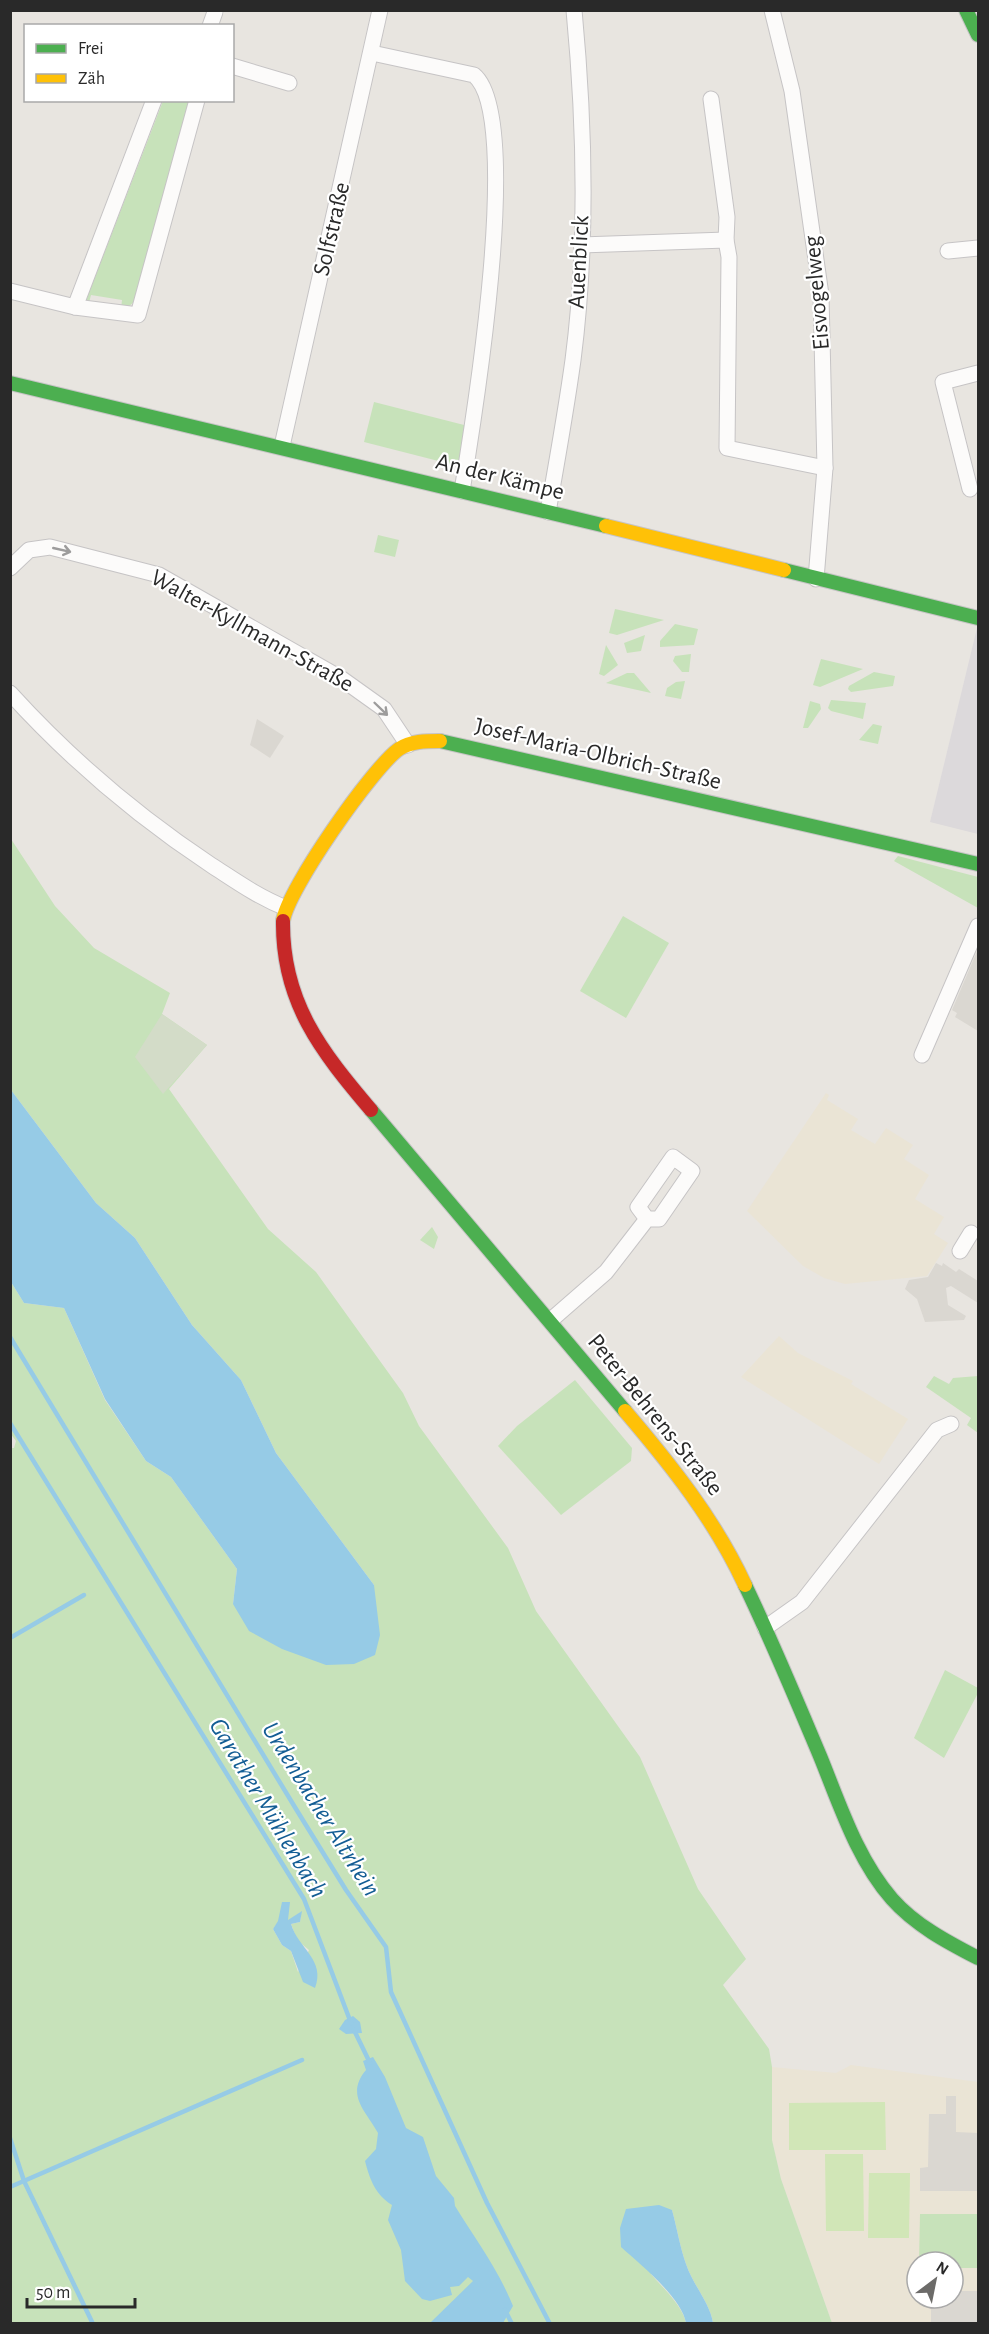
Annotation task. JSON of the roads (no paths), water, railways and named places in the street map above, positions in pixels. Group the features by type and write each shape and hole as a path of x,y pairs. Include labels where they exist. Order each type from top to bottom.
{"street":[{"name":"Solfstraße","path":"282,446 380,10"},
{"name":"Auenblick","path":"548,512 573,359 581,245 582,138 574,10"},
{"name":"Eisvogelweg","path":"772,10 792,91 821,295 825,468 816,579"},
{"path":"966,10 978,35"},
{"path":"372,53 474,75 488,95 494,180 491,278 479,386 462,491"},
{"path":"234,67 289,83"},
{"path":"711,99 727,218 726,240 729,257 727,447 825,468"},
{"path":"75,307 153,102"},
{"path":"10,291 75,307 138,315 196,102"},
{"path":"581,245 726,240"},
{"path":"948,251 978,248"},
{"path":"970,489 943,382 978,373"},
{"name":"An der Kämpe","path":"10,383 282,446 978,618"},
{"name":"Walter-Kyllmann-Straße","path":"10,568 29,550 50,547 159,575 342,679 384,709 408,745"},
{"path":"10,693 56,741 149,822 263,899 286,908"},
{"name":"Josef-Maria-Olbrich-Straße","path":"286,908 333,834 384,764 393,754 408,745 432,740 446,741 978,864"},
{"name":"Peter-Behrens-Straße","path":"286,908 283,940 288,978 296,1008 312,1036 450,1207 550,1320 676,1471 727,1545 816,1742 853,1836 874,1875 893,1900 933,1934 978,1958"},
{"path":"922,1055 978,926"},
{"path":"550,1320 606,1272 647,1219"},
{"path":"960,1251 975,1228"},
{"path":"765,1628 802,1602 937,1430 951,1424"}],"water":[{"path":"11,1090 96,1203 135,1238 192,1325 241,1380 276,1453 374,1585 380,1635 375,1655 354,1664 326,1665 282,1649 249,1631 233,1604 237,1569 171,1477 146,1461 105,1399 64,1308 24,1303 11,1282"},
{"path":"282,1902 290,1902 288,1920 302,1911 300,1922 291,1924 317,1970 315,1988 303,1982 291,1951 282,1945 273,1929 278,1921"},
{"path":"353,2016 360,2022 362,2033 346,2034 339,2029 345,2020"},
{"path":"373,2057 385,2077 406,2128 423,2137 436,2176 454,2198 455,2206 494,2267 507,2292 513,2306 503,2323 430,2323 473,2281 468,2277 459,2286 450,2287 452,2295 430,2301 422,2299 405,2281 401,2250 388,2220 392,2205 374,2186 365,2161 376,2149 378,2133 363,2110 357,2095 357,2087 366,2070 363,2061"},
{"path":"659,2205 672,2210 686,2264 713,2323 686,2323 683,2313 669,2292 621,2247 620,2228 626,2209"}],"waterway":[{"name":"Urdenbacher Altrhein","path":"10,1337 296,1809 346,1890 386,1947 391,1992 487,2203 550,2324"},
{"name":"Garather Mühlenbach","path":"10,1423 304,1899 351,2023"},
{"path":"10,1638 84,1595"},
{"name":"Garather Mühlenbach","path":"354,2030 370,2063"},
{"path":"10,2187 302,2060"},
{"path":"10,2138 24,2181 93,2324"},
{"name":"Garather Mühlenbach","path":"505,2310 512,2324"}]}
